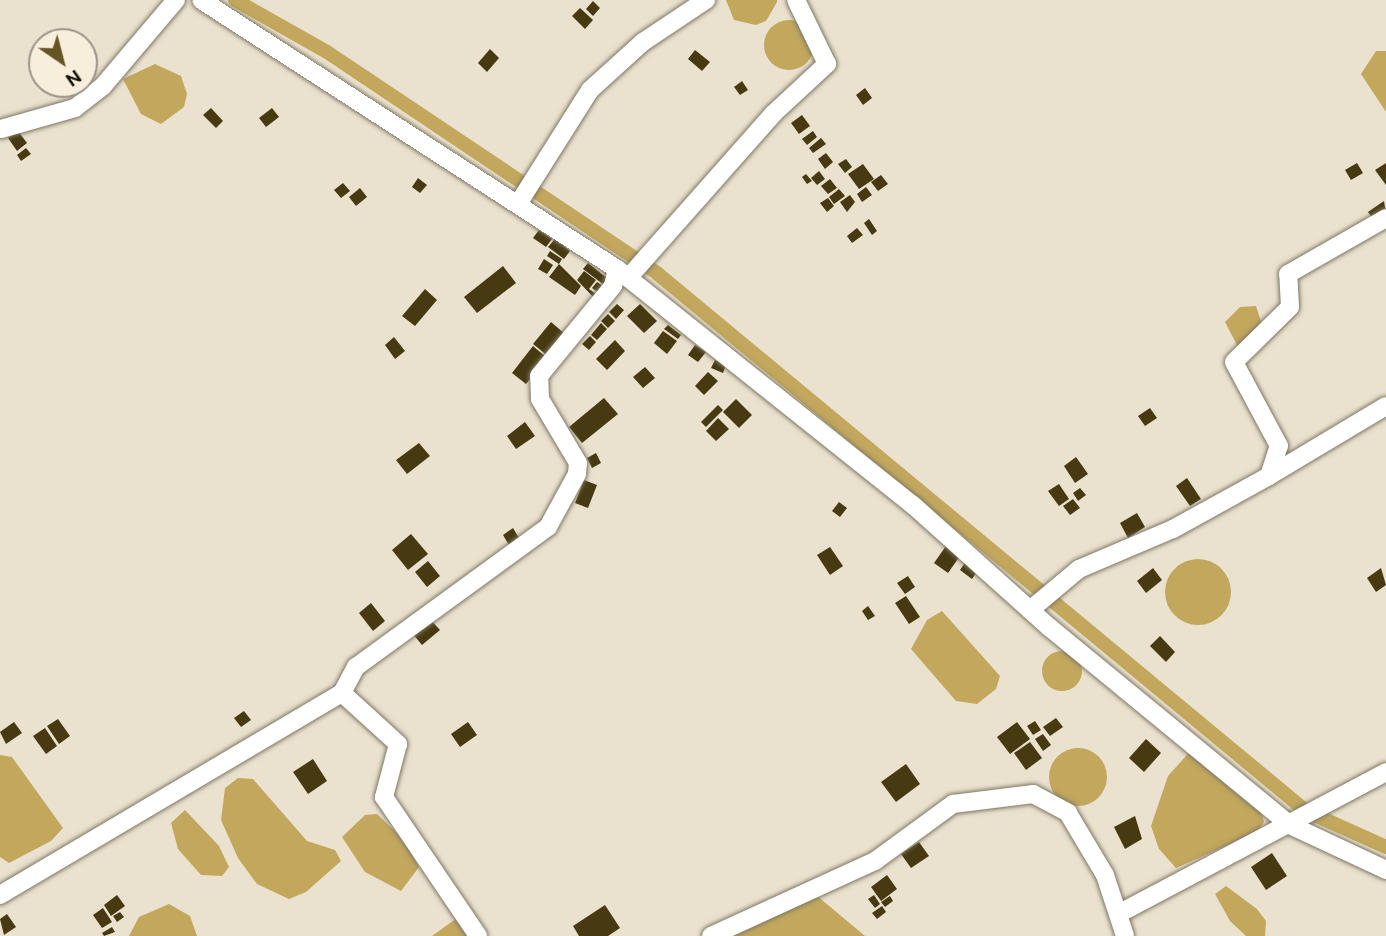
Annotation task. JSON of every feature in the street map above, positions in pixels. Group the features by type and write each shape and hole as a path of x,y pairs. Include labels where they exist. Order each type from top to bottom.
{"street":[{"path":"1,129 75,108 103,86 176,0"},
{"path":"201,0 622,274 913,505 1030,610 1294,823 1386,870"},
{"path":"517,204 590,90 643,42 706,0"},
{"path":"0,895 342,693 356,667 548,527 567,502 578,463 540,399 539,376 622,274 827,64 796,0"},
{"path":"1269,476 1279,446 1234,362 1278,327 1290,307 1288,274 1386,218"},
{"path":"1030,610 1055,584 1269,476 1386,406"},
{"path":"342,693 398,744 384,797 478,936"},
{"path":"1120,913 1386,772"},
{"path":"711,936 875,861 953,804 1033,794 1068,813 1120,913 1125,936"}],"shaded area":[{"path":"726,0 777,2 766,21 756,25 734,20"},
{"path":"789,20 807,27 814,45 807,63 789,70 771,63 764,45 771,27"},
{"path":"1376,51 1386,51 1386,112 1361,74"},
{"path":"155,64 181,76 187,94 184,107 161,124 141,114 123,79"},
{"path":"1256,306 1265,334 1238,347 1225,322 1240,307"},
{"path":"1204,559 1222,568 1229,579 1229,605 1222,616 1211,623 1192,625 1174,616 1167,605 1165,586 1174,568 1185,561"},
{"path":"942,611 1000,676 996,689 977,704 956,701 911,649 927,620"},
{"path":"1062,651 1070,652 1076,657 1081,663 1081,679 1076,685 1070,690 1062,691 1054,690 1048,685 1043,679 1042,671 1043,663 1048,657 1054,652"},
{"path":"1194,747 1261,810 1264,822 1257,832 1176,868 1159,849 1151,826 1168,776"},
{"path":"1078,748 1089,750 1102,761 1107,777 1105,788 1094,801 1078,806 1067,804 1054,793 1049,777 1051,766 1062,753"},
{"path":"0,755 12,757 63,828 51,841 9,863 0,857"},
{"path":"238,778 253,779 307,841 335,850 341,861 306,892 289,899 257,884 238,858 221,820 225,788"},
{"path":"185,810 219,846 229,867 222,876 201,875 178,849 171,823"},
{"path":"377,814 403,839 419,867 401,891 365,872 342,837 365,815"},
{"path":"1226,886 1257,909 1266,921 1265,936 1246,936 1230,921 1215,894"},
{"path":"816,895 865,936 726,936"},
{"path":"169,904 190,916 197,936 129,936 139,917"},
{"path":"457,918 474,936 432,936"}],"building":[{"path":"593,1 600,8 593,16 586,9"},
{"path":"580,8 593,20 585,29 572,16"},
{"path":"490,49 499,58 487,72 478,63"},
{"path":"695,50 710,62 702,71 688,59"},
{"path":"742,81 748,90 740,95 734,87"},
{"path":"865,88 872,98 863,105 856,95"},
{"path":"211,108 223,121 216,128 203,115"},
{"path":"272,108 279,117 266,127 259,118"},
{"path":"802,115 810,126 799,134 791,123"},
{"path":"18,131 27,143 17,151 8,138"},
{"path":"813,131 817,137 807,145 802,139"},
{"path":"821,138 826,144 813,153 809,148"},
{"path":"26,148 31,154 21,161 17,155"},
{"path":"826,153 833,162 825,169 818,159"},
{"path":"846,159 852,167 845,173 838,164"},
{"path":"1357,163 1363,173 1351,180 1345,170"},
{"path":"1386,163 1386,185 1375,170"},
{"path":"863,164 874,179 859,189 848,174"},
{"path":"819,171 825,179 817,185 811,178"},
{"path":"806,174 812,181 807,184 802,177"},
{"path":"881,175 888,184 878,191 871,182"},
{"path":"418,178 427,185 420,193 412,187"},
{"path":"830,179 837,188 828,194 821,186"},
{"path":"343,183 350,191 341,198 334,190"},
{"path":"866,187 872,195 862,202 857,194"},
{"path":"360,188 367,197 356,206 349,197"},
{"path":"839,189 845,196 834,204 829,197"},
{"path":"850,195 855,202 847,212 840,202"},
{"path":"828,198 834,206 827,212 820,203"},
{"path":"1384,201 1386,215 1375,222 1368,212"},
{"path":"869,219 877,231 872,235 864,223"},
{"path":"857,228 863,235 852,243 847,236"},
{"path":"539,230 552,239 546,247 533,238"},
{"path":"555,239 570,251 564,259 548,247"},
{"path":"550,251 562,259 559,264 547,256"},
{"path":"544,259 553,265 547,274 538,269"},
{"path":"588,263 612,282 608,288 583,269"},
{"path":"559,264 581,286 575,295 549,277"},
{"path":"503,266 516,283 477,313 464,297"},
{"path":"584,271 596,280 589,289 600,297 597,301 577,280"},
{"path":"597,282 607,289 602,295 592,288"},
{"path":"425,289 437,300 415,326 402,316"},
{"path":"617,304 624,310 616,319 609,312"},
{"path":"640,304 657,321 644,333 627,316"},
{"path":"608,314 615,321 608,328 601,321"},
{"path":"551,322 565,334 548,356 533,344"},
{"path":"601,323 607,329 597,340 591,335"},
{"path":"668,325 681,335 678,339 664,329"},
{"path":"663,331 677,341 667,354 654,343"},
{"path":"590,336 596,342 589,350 582,344"},
{"path":"394,337 405,351 395,359 385,345"},
{"path":"615,340 625,351 607,370 596,359"},
{"path":"695,345 706,352 698,362 688,355"},
{"path":"533,346 547,358 526,384 512,373"},
{"path":"715,360 726,365 723,373 711,368"},
{"path":"645,367 655,378 643,388 633,377"},
{"path":"708,372 718,381 704,395 695,386"},
{"path":"604,398 618,414 582,443 569,427"},
{"path":"736,399 752,415 739,428 723,412"},
{"path":"718,405 723,410 706,427 701,422"},
{"path":"1150,408 1157,418 1145,426 1138,416"},
{"path":"718,418 729,429 716,441 706,431"},
{"path":"525,422 535,436 516,449 507,436"},
{"path":"419,443 430,456 407,474 396,460"},
{"path":"596,453 601,463 592,468 587,458"},
{"path":"1076,457 1088,474 1075,483 1064,466"},
{"path":"1187,478 1201,499 1190,506 1176,486"},
{"path":"584,480 597,485 588,508 575,503"},
{"path":"1059,484 1069,499 1059,506 1048,491"},
{"path":"1080,488 1086,495 1078,501 1073,493"},
{"path":"1073,499 1080,508 1070,515 1063,506"},
{"path":"839,502 847,508 840,517 832,511"},
{"path":"1137,513 1145,527 1128,538 1120,523"},
{"path":"513,528 519,538 509,545 503,535"},
{"path":"411,534 428,554 408,570 392,550"},
{"path":"946,546 960,556 948,573 934,563"},
{"path":"830,547 843,566 830,575 817,555"},
{"path":"428,561 440,576 427,587 415,572"},
{"path":"966,561 978,570 972,579 960,570"},
{"path":"1153,568 1162,580 1146,593 1137,581"},
{"path":"1381,568 1386,585 1376,592 1367,578"},
{"path":"908,576 915,587 905,594 897,583"},
{"path":"906,596 920,617 909,624 895,603"},
{"path":"371,603 385,621 373,631 359,613"},
{"path":"868,606 875,616 868,620 862,611"},
{"path":"429,618 440,630 422,645 412,633"},
{"path":"1160,636 1175,652 1166,662 1150,646"},
{"path":"244,711 251,720 241,727 234,718"},
{"path":"1056,718 1063,727 1050,736 1043,727"},
{"path":"58,719 70,736 59,744 47,726"},
{"path":"1035,721 1041,730 1033,735 1027,726"},
{"path":"14,722 22,733 6,744 0,732"},
{"path":"468,722 477,735 460,747 451,734"},
{"path":"1017,722 1030,739 1010,754 997,737"},
{"path":"45,728 57,746 46,754 33,736"},
{"path":"1043,734 1051,745 1043,751 1035,739"},
{"path":"1146,739 1161,753 1144,772 1129,758"},
{"path":"1030,742 1042,758 1026,770 1014,753"},
{"path":"313,759 327,781 308,794 293,772"},
{"path":"906,764 920,784 896,802 881,782"},
{"path":"1135,816 1142,839 1125,849 1114,827"},
{"path":"919,842 929,856 911,868 901,854"},
{"path":"1272,853 1287,876 1266,890 1251,867"},
{"path":"887,875 897,889 881,901 871,887"},
{"path":"117,895 125,906 111,916 104,905"},
{"path":"874,895 880,904 875,908 868,899"},
{"path":"890,896 893,901 885,907 881,902"},
{"path":"605,905 620,928 608,936 579,936 573,926"},
{"path":"882,906 886,912 877,919 872,913"},
{"path":"103,908 112,922 102,928 93,915"},
{"path":"120,912 124,917 117,922 113,916"},
{"path":"7,914 16,927 4,935 0,919"},
{"path":"112,927 115,932 104,936 102,933"}],"waterway":[{"path":"235,0 327,52 658,274 1306,811 1386,847"}]}
